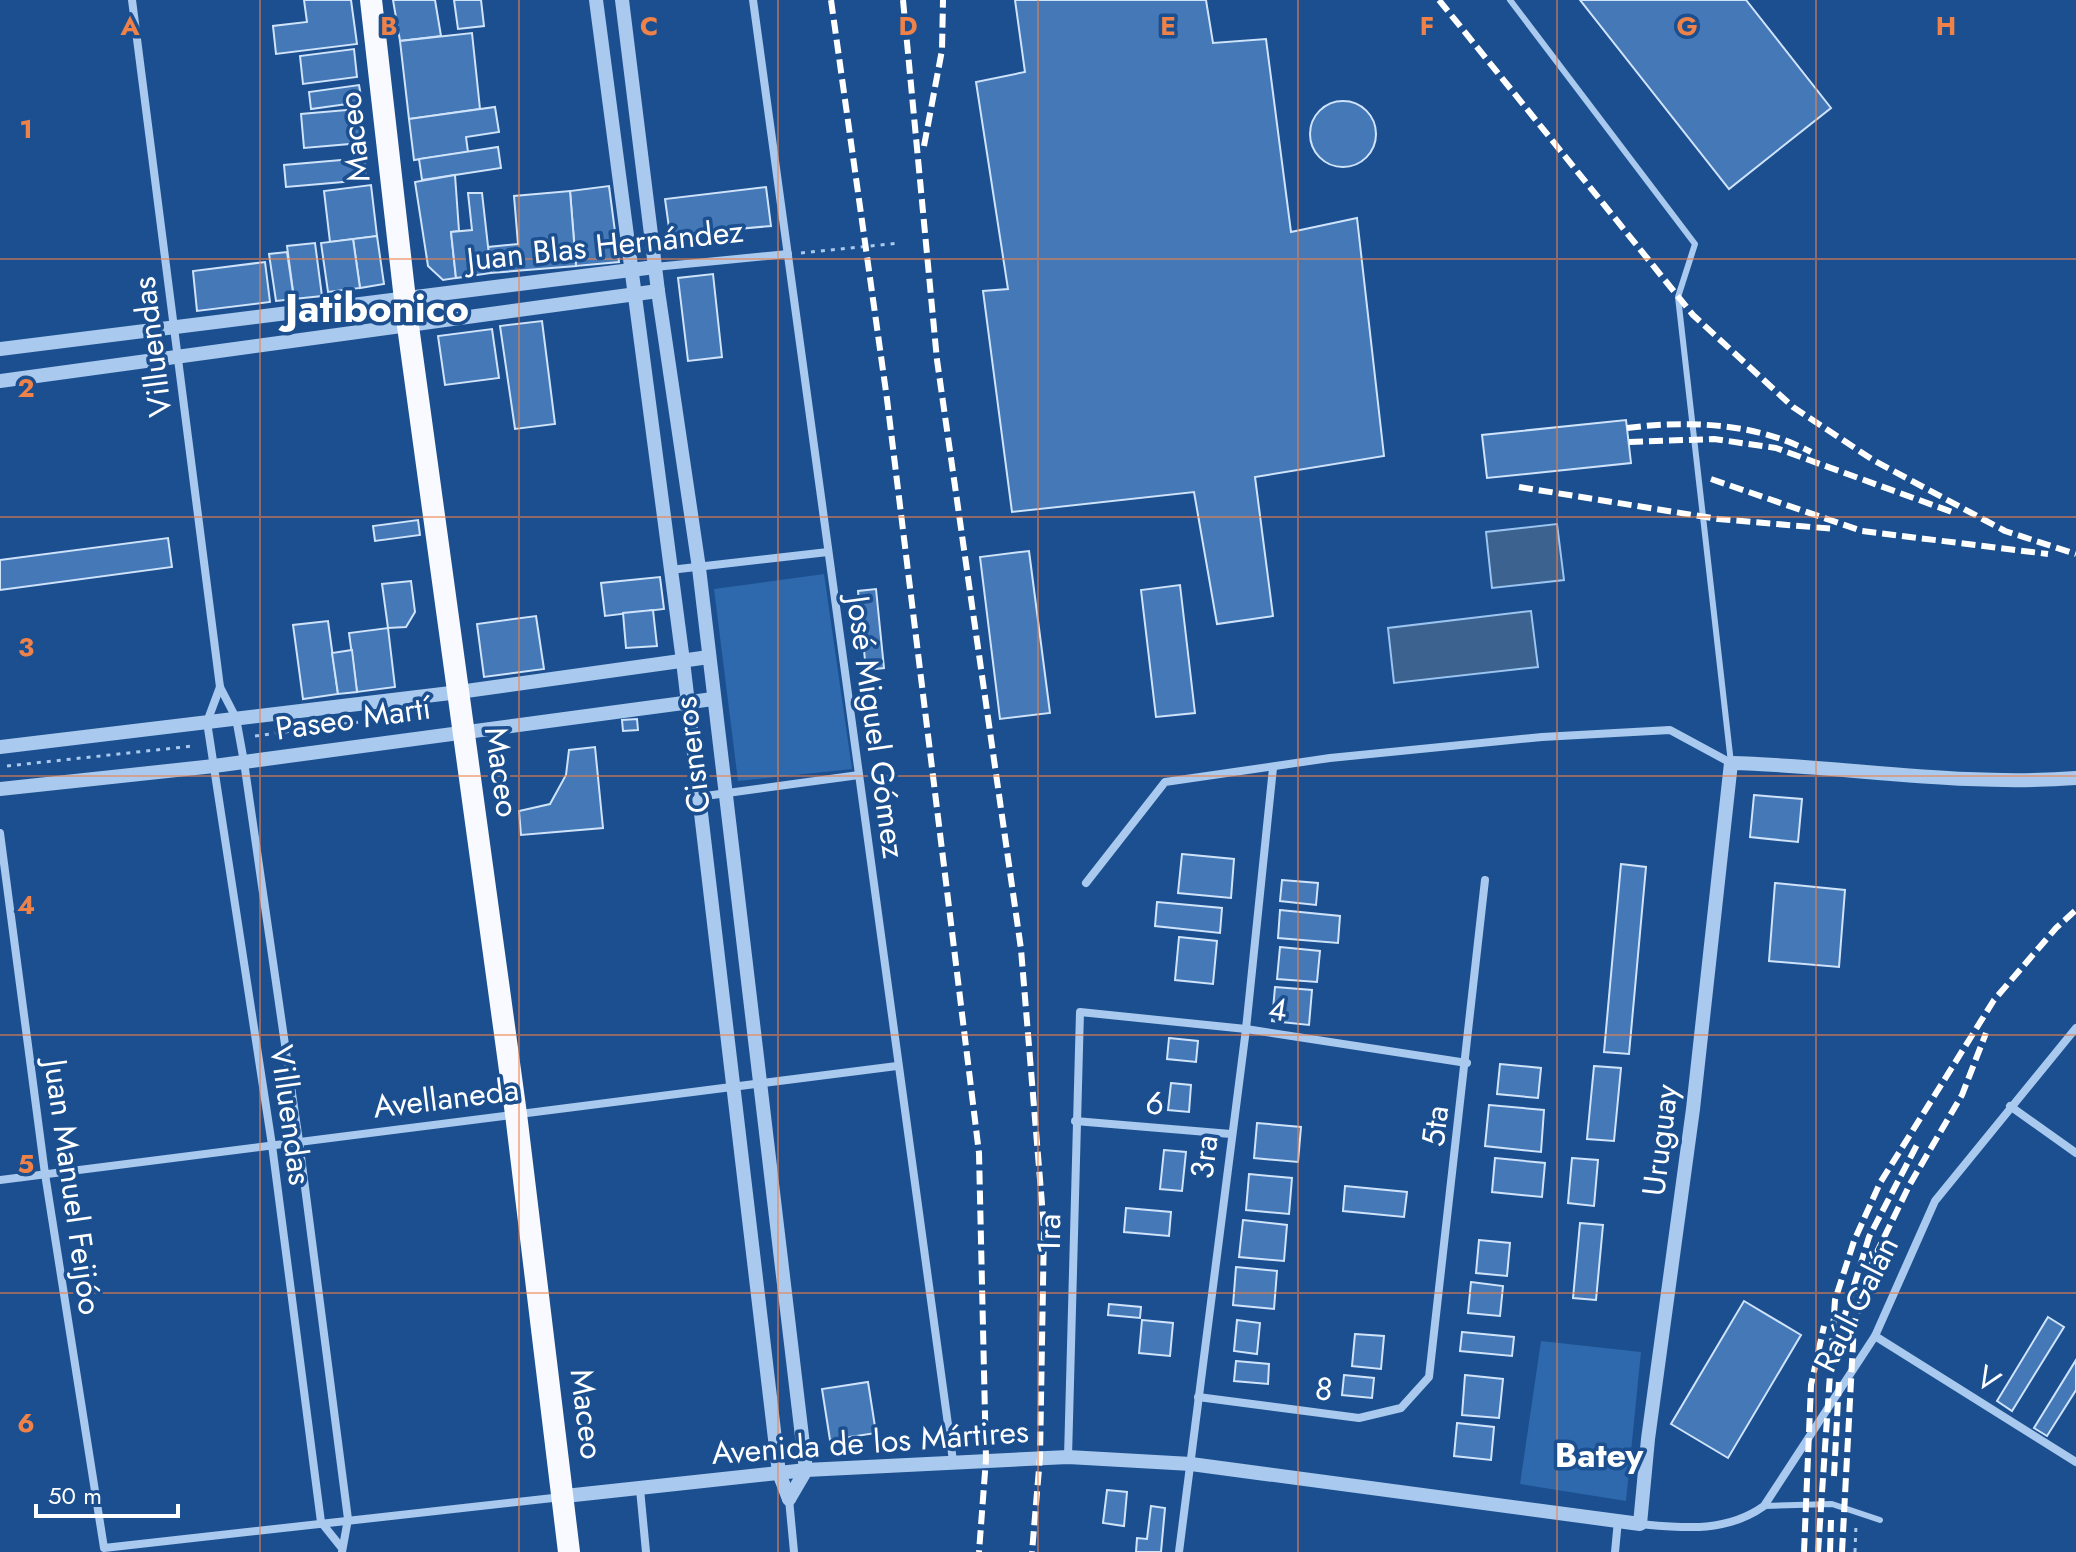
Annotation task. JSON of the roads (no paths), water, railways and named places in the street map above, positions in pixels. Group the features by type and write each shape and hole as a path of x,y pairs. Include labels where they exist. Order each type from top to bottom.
{"highway":[{"name":"Maceo","path":"371,0 404,296 516,1114 565,1496 569,1552"}],"street":[{"name":"Villuendas","path":"132,0 220,687 236,718 244,762 299,1141 348,1519 341,1550"},
{"name":"Cisneros","path":"596,0 683,661 779,1473 789,1499 794,1552"},
{"name":"Cisneros","path":"622,0 658,291 699,568 724,794 763,1082 806,1470"},
{"name":"José Miguel Gómez","path":"753,0 953,1461"},
{"name":"Juan Blas Hernández","path":"0,349 404,296 788,254"},
{"name":"Juan Blas Hernández","path":"0,381 658,291"},
{"path":"670,570 828,552"},
{"name":"Paseo Martí","path":"0,747 459,692 709,657"},
{"name":"Villuendas","path":"220,687 207,722 272,1145 321,1522 341,1550"},
{"name":"Paseo Martí","path":"0,789 214,766 713,699"},
{"path":"1086,883 1165,782 1345,756 1542,737 1670,730 1731,763 1816,766 1970,780 2076,778"},
{"name":"Uruguay","path":"1640,1524 1648,1439 1693,1109 1731,763"},
{"name":"3ra","path":"1179,1552 1246,1029 1273,768"},
{"path":"698,797 859,775"},
{"name":"Juan Manuel Feijóo","path":"0,833 45,1174 104,1548"},
{"name":"5ta","path":"1429,1377 1467,1063 1485,880"},
{"name":"4","path":"1080,1012 1246,1029 1467,1063"},
{"name":"1ra","path":"1068,1457 1080,1012"},
{"name":"Raúl Galán","path":"1640,1524 1691,1528 1727,1525 1747,1518 1764,1506 1875,1336 1935,1201 2076,1028"},
{"name":"Avellaneda","path":"0,1180 897,1066"},
{"path":"2010,1106 2076,1153"},
{"name":"6","path":"1075,1121 1231,1134"},
{"name":"V","path":"1875,1336 2076,1462"},
{"name":"8","path":"1198,1397 1359,1418 1401,1408 1429,1377"},
{"name":"Avenida de los Mártires","path":"104,1548 806,1470 1068,1457 1191,1464 1640,1524"},
{"path":"789,1499 806,1470"},
{"path":"640,1489 646,1552"},
{"path":"1615,1552 1618,1520"}],"lane":[{"path":"1510,0 1695,244 1678,297 1731,763"},
{"path":"1764,1506 1820,1504 1857,1511 1880,1520"}],"railway":[{"path":"831,0 887,399 979,1153 986,1459 979,1552"},
{"path":"903,0 937,360 1021,949 1044,1228 1040,1457 1032,1552"},
{"path":"924,146 942,50 943,0"},
{"path":"1439,0 1693,315 1793,407 1873,460 2005,531 2076,554"},
{"path":"1627,428 1674,424 1722,426 1768,435 1811,452"},
{"path":"1629,442 1714,439 1776,448 1952,512"},
{"path":"1711,479 1862,531 2048,554"},
{"path":"1519,487 1718,519 1835,529"},
{"path":"1818,1552 1835,1300 1854,1241 1880,1183 1994,1000 2056,928 2076,910"},
{"path":"1842,1552 1854,1324 1873,1260 1910,1184 1962,1095 1986,1033"},
{"path":"1842,1324 1869,1237 1919,1141"},
{"path":"1804,1552 1811,1385 1824,1326"},
{"path":"1834,1476 1839,1380"},
{"path":"1830,1552 1831,1520"}],"district":[{"name":"Jatibonico","path":"377,308"},
{"name":"Batey","path":"1599,1455"}]}
